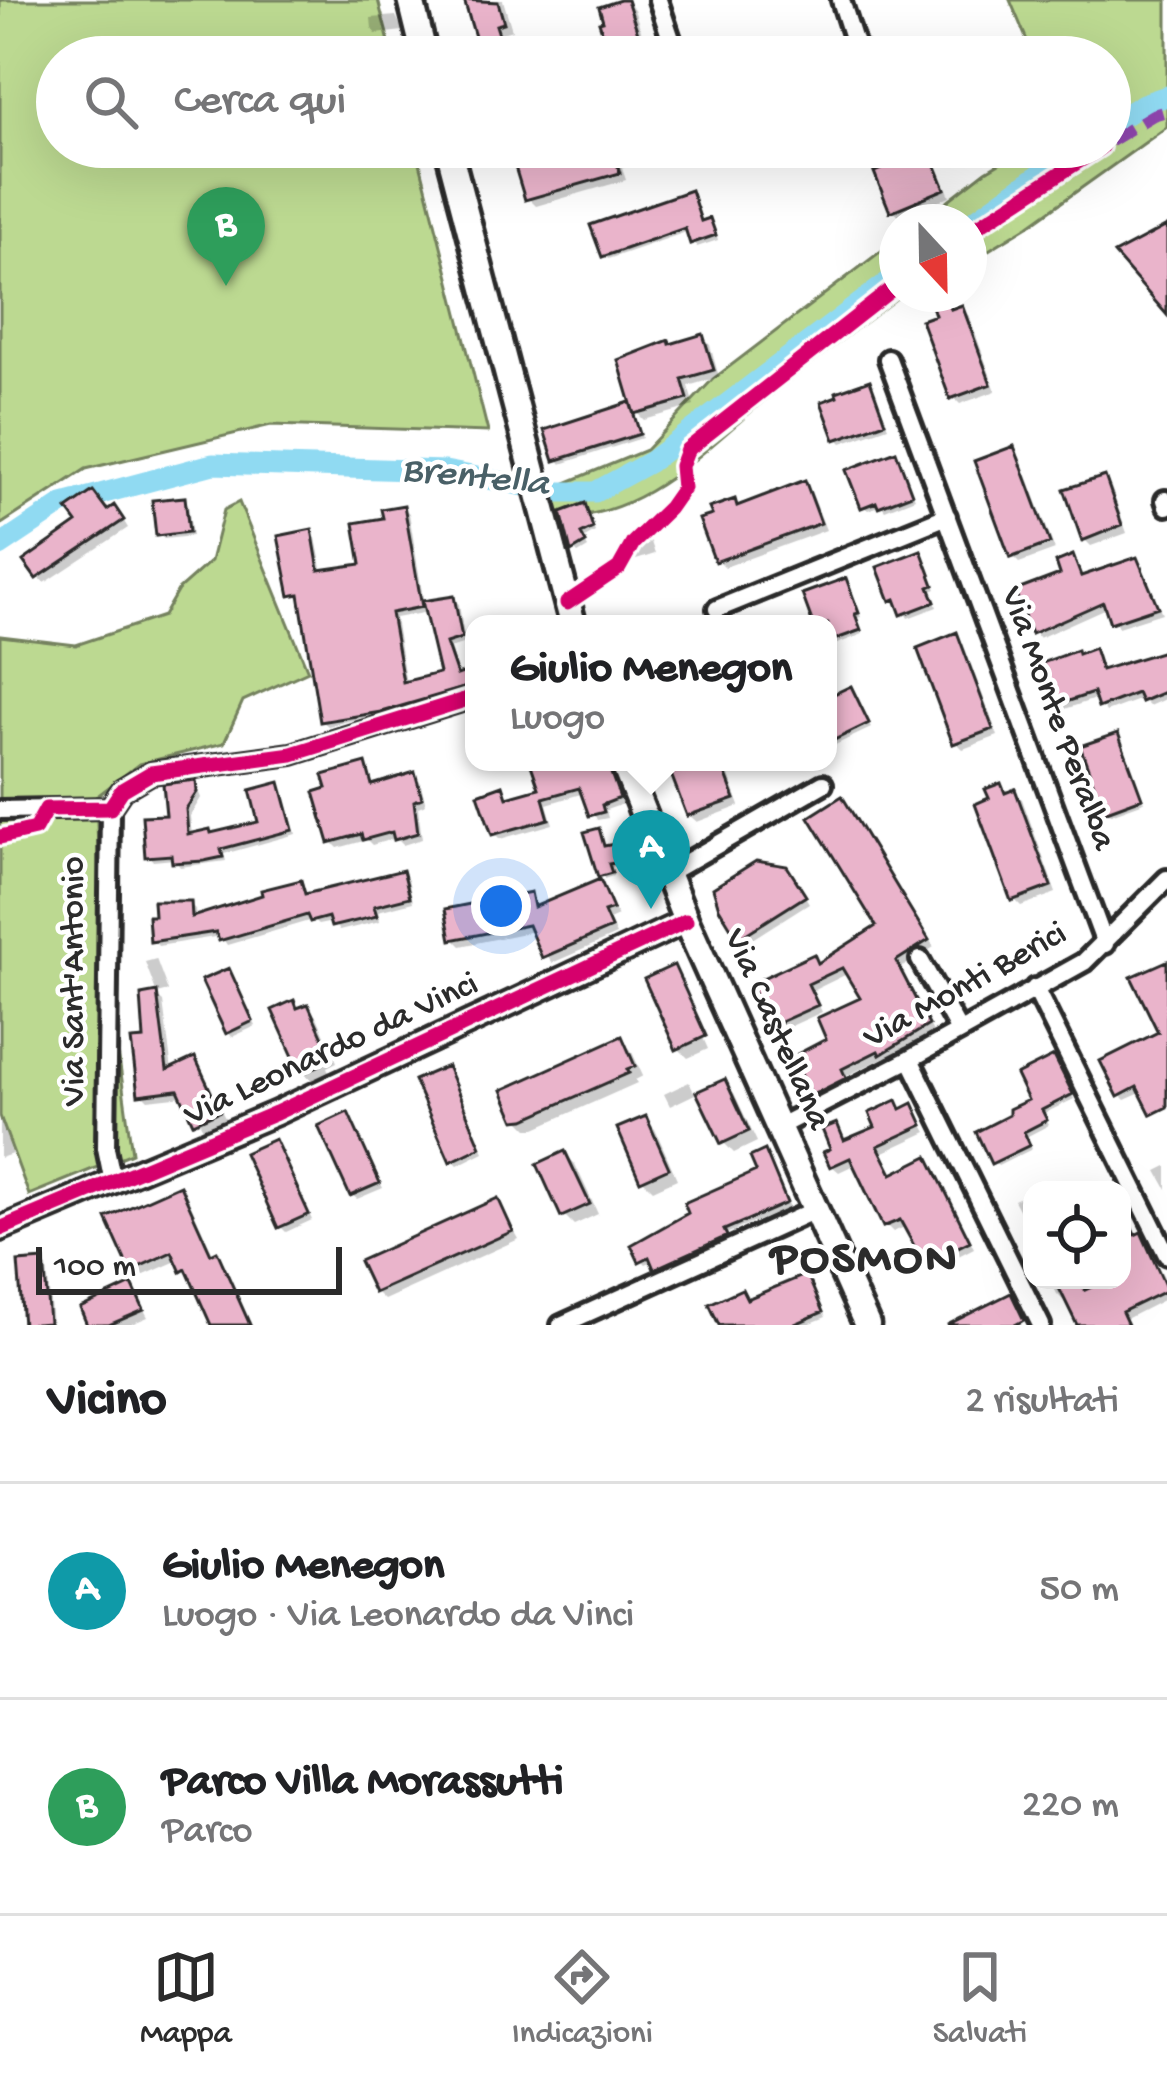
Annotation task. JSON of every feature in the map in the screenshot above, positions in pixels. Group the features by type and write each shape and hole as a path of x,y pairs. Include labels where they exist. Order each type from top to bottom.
{"main road":[{"path":"411,0 420,36"},
{"path":"453,168 571,615"},
{"name":"Via Castellana","path":"627,771 686,921 867,1325"}],"street":[{"path":"658,0 670,36"},
{"path":"841,0 852,36"},
{"name":"Via Monte Peralba","path":"888,359 1105,944"},
{"path":"717,609 946,516"},
{"name":"Via Sant'Antonio","path":"113,1182 106,1148 110,808 122,790 151,773 292,754 465,700"},
{"path":"668,873 824,784"},
{"path":"0,810 110,808"},
{"name":"Via Monti Berici","path":"778,1126 1084,962 1167,879"},
{"name":"Via Leonardo da Vinci","path":"0,1229 276,1113 686,921"},
{"path":"920,960 959,1031"},
{"path":"1035,988 1167,1255"},
{"path":"910,1059 1040,1325"},
{"path":"561,1325 815,1210"}],"green space":[{"path":"0,0 378,0 387,36 36,36 36,168 421,168 488,432 271,425 86,469 0,525"},
{"path":"1010,0 1167,0 1167,127 1131,153 1131,36 1025,36"},
{"path":"991,168 1109,168 987,251 987,204 943,204"},
{"path":"879,253 879,312 643,495 585,515 553,516 545,487 561,485 646,450 713,379"},
{"path":"239,502 308,671 243,701 224,743 139,764 96,797 101,928 132,1153 29,1195 0,1116 0,636 76,645 163,616 178,590 211,561 224,510"}],"building":[{"path":"464,0 498,2 504,23 496,25 499,36 475,36"},
{"path":"627,0 639,36 604,36 599,7"},
{"path":"515,168 618,168 620,173 525,200"},
{"path":"937,168 945,189 909,204 887,204 874,172"},
{"path":"691,190 701,221 710,218 716,235 690,244 685,228 602,257 590,225"},
{"path":"1167,226 1167,315 1114,254"},
{"path":"965,312 991,384 950,399 921,320"},
{"path":"703,334 714,370 682,379 688,399 634,414 618,360 669,340 670,344"},
{"path":"870,380 885,422 835,440 821,402"},
{"path":"630,402 640,434 554,461 544,430"},
{"path":"1014,446 1050,543 1010,558 974,461"},
{"path":"896,451 912,494 861,508 846,470"},
{"path":"1105,476 1122,525 1082,541 1064,489"},
{"path":"805,480 821,523 715,562 699,519 712,515 709,508 735,499 737,506"},
{"path":"93,491 107,510 114,505 124,520 36,579 23,561 77,523 67,509"},
{"path":"185,497 189,532 156,536 152,500"},
{"path":"585,503 593,528 581,534 586,543 571,552 561,512"},
{"path":"404,505 422,607 391,613 403,682 439,673 422,601 454,596 462,638 446,643 457,675 465,672 465,688 381,712 320,722 299,594 290,596 278,536 312,529 319,570 361,564 354,523 383,518 381,509"},
{"path":"921,550 935,602 901,615 877,567"},
{"path":"1073,555 1081,576 1137,557 1158,607 1110,623 1103,602 1031,634 1015,591 1060,574 1056,562"},
{"path":"846,578 861,630 837,639 837,615 810,615 802,594"},
{"path":"957,632 993,729 953,744 917,648"},
{"path":"1094,648 1101,670 1167,650 1167,691 1141,702 1137,693 1098,708 1093,693 1057,705 1042,663"},
{"path":"851,686 869,723 837,739 837,693"},
{"path":"1118,733 1142,798 1104,812 1080,746"},
{"path":"366,763 372,785 415,772 422,798 414,801 418,833 394,840 392,832 363,840 361,834 329,843 314,792 327,788 323,775"},
{"path":"533,771 610,771 620,798 602,805 604,812 589,816 579,788 543,798 549,819 492,835 478,794 503,785 507,797 539,788"},
{"path":"670,771 724,771 735,799 687,816"},
{"path":"196,780 197,792 186,809 188,834 258,822 250,790 280,782 293,830 221,849 223,857 204,861 172,863 171,855 145,857 142,816 166,815 163,784"},
{"path":"1001,783 1005,793 1015,789 1051,886 1011,901 975,804 989,798 985,789"},
{"path":"842,796 929,940 896,961 929,1025 880,1055 878,1051 842,1069 846,1078 812,1095 792,1057 826,1039 817,1018 860,998 842,968 808,984 818,1005 769,1027 750,984 814,954 818,963 876,926 809,817"},
{"path":"599,828 604,846 636,840 643,858 609,864 612,873 598,877 584,832"},
{"path":"756,861 787,866 806,896 738,939 713,888"},
{"path":"403,870 410,897 374,906 377,916 331,927 328,917 310,922 307,915 219,941 216,932 150,942 148,916 154,916 153,901 191,901 192,917 301,880 305,894"},
{"path":"600,879 613,909 604,912 611,928 542,958 528,925 451,940 445,909 531,892 534,907"},
{"path":"1167,961 1167,1107 1151,1115 1137,1087 1118,1097 1100,1061 1158,1032 1131,977"},
{"path":"674,965 706,1036 676,1050 644,979"},
{"path":"229,968 253,1021 226,1034 201,980"},
{"path":"157,992 167,1070 195,1057 220,1111 193,1123 178,1090 138,1095 131,1040 144,1039 141,995"},
{"path":"294,1000 297,1008 308,1004 329,1051 319,1056 322,1064 301,1074 272,1010"},
{"path":"622,1036 635,1066 627,1069 629,1073 515,1120 502,1090"},
{"path":"1054,1056 1073,1094 1042,1110 1047,1120 1024,1132 1030,1145 991,1164 976,1132 1028,1100 1016,1075"},
{"path":"447,1066 481,1147 450,1162 414,1080"},
{"path":"725,1079 749,1131 721,1144 696,1092"},
{"path":"897,1100 901,1109 913,1103 923,1125 878,1146 892,1174 928,1156 970,1241 924,1264 900,1220 883,1227 850,1158 830,1167 823,1152 830,1149 822,1129 837,1123 844,1140 875,1127 869,1113"},
{"path":"348,1112 380,1183 350,1196 318,1126"},
{"path":"646,1116 669,1168 640,1181 617,1128"},
{"path":"275,1139 309,1214 278,1228 244,1153"},
{"path":"765,1150 787,1203 724,1230 727,1236 654,1269 649,1257 639,1262 631,1245 688,1213 684,1203 756,1171 750,1157"},
{"path":"565,1151 590,1204 561,1217 537,1164"},
{"path":"180,1185 250,1325 211,1325 186,1269 181,1272 172,1252 130,1271 106,1218"},
{"path":"498,1198 513,1231 374,1293 359,1261"},
{"path":"1131,1227 1135,1235 1141,1232 1167,1290 1122,1312 1128,1325 1077,1325 1059,1289 1131,1289"},
{"path":"44,1260 49,1323 23,1325 18,1262"},
{"path":"807,1274 823,1312 793,1325 719,1325 709,1304 742,1289 747,1299"},
{"path":"132,1284 144,1310 109,1325 87,1325 80,1308"},
{"path":"1011,1293 1024,1320 1015,1325 947,1325"}],"waterway":[{"name":"Brentella","path":"1131,111 1167,96"},
{"name":"Brentella","path":"987,211 1048,168"},
{"name":"Brentella","path":"0,546 63,504 213,464 445,471 557,492 595,492 650,462 879,289"}],"marked path":[{"path":"1131,128 1167,111"}],"cycle path":[{"path":"987,220 1068,168"},
{"path":"567,603 619,568 633,543 669,508 683,488 681,466 687,450 879,299"},
{"path":"0,837 35,829 46,809 110,808 122,790 151,773 292,754 465,700"},
{"path":"0,1229 276,1113 686,921"}],"place":[{"name":"Parco Villa Morassutti","path":"226,286"},
{"name":"Giulio Menegon","path":"651,909"}],"district":[{"name":"POSMON","path":"865,1261"}]}
